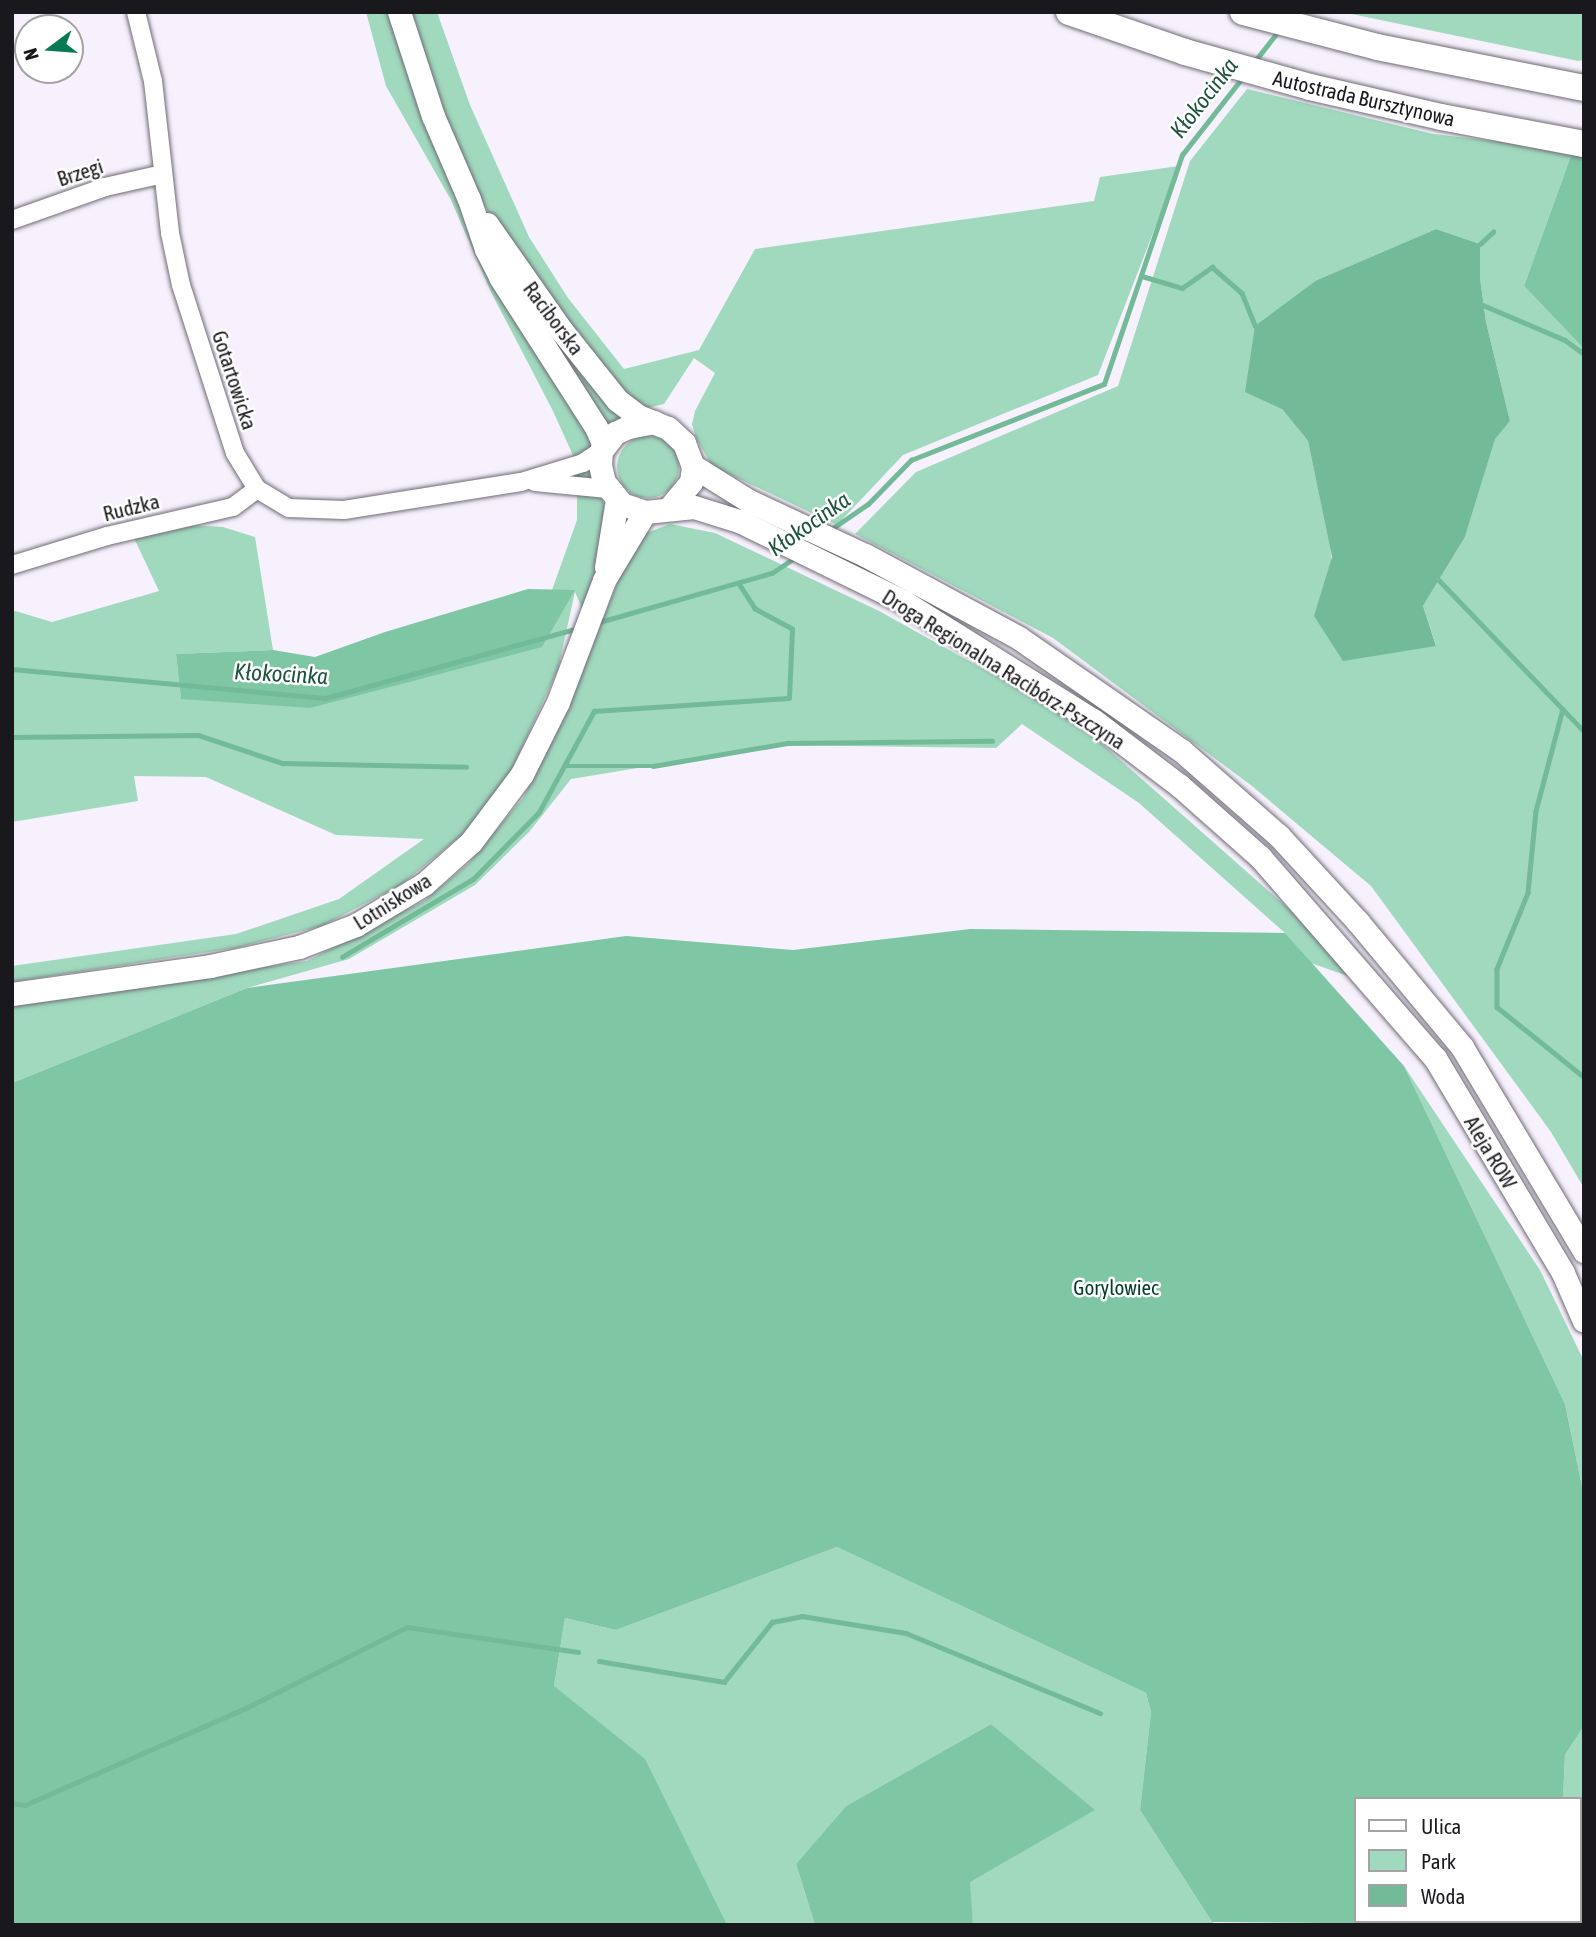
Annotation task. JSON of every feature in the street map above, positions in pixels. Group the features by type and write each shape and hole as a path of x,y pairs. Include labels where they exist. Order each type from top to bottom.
{"highway":[{"name":"Autostrada Bursztynowa","path":"1069,12 1185,52 1310,87 1466,122 1584,144"},
{"path":"1243,12 1338,38 1584,88"}],"main road":[{"name":"Raciborska","path":"399,12 433,116 469,199 486,249 500,276 596,428 602,448"},
{"name":"Raciborska","path":"469,199 562,331 612,394 633,413 654,422"},
{"path":"654,422 678,436 693,466 691,482 669,508 645,512 629,508 613,494 601,474 602,448 609,438 628,427 654,422"},
{"name":"Droga Regionalna Racibórz-Pszczyna","path":"693,466 749,501 865,555 1019,638 1182,751 1279,836 1358,922 1430,1009"},
{"name":"Lotniskowa","path":"604,580 613,494"},
{"name":"Droga Regionalna Racibórz-Pszczyna","path":"669,508 694,507 739,521 830,564 904,602 1093,720 1180,786 1260,857 1380,995"},
{"name":"Lotniskowa","path":"12,994 263,956 327,937 381,912 440,871 489,821 523,774 572,666 604,580 645,512"},
{"name":"Aleja ROW","path":"1380,995 1435,1058 1563,1273 1584,1321"},
{"name":"Aleja ROW","path":"1430,1009 1462,1047 1584,1251"}],"street":[{"name":"Gotartowicka","path":"136,12 153,81 170,233 181,285 235,453 257,489 289,508 327,511 521,482 583,463 602,448"},
{"name":"Brzegi","path":"12,220 104,187 163,174"},
{"name":"Gotartowicka","path":"521,482 613,494"},
{"name":"Rudzka","path":"12,565 107,536 233,507 257,489"}],"green space":[{"path":"366,12 391,12 592,439 594,489 603,502 608,522 598,575 583,611 575,592 558,669 509,776 468,830 402,884 322,926 235,948 12,982 12,966 236,934 339,899 424,839 336,835 206,777 134,776 138,801 12,822 12,610 52,622 159,591 133,536 190,525 223,527 255,537 273,650 176,654 181,698 575,590 552,590 577,520 577,464 552,409 491,292 451,200 386,86"},
{"path":"412,12 437,12 470,105 529,237 568,298 624,369 699,350 755,249 1094,201 1100,177 1179,166 1098,375 903,455 837,525 712,466 696,438 692,424 695,411 715,373 694,358 664,404 647,408 628,398 521,263 474,189 452,141"},
{"path":"1342,12 1584,12 1584,60 1578,61"},
{"path":"1247,89 1433,134 1573,150 1524,286 1584,349 1584,1188 1551,1132 1371,886 1252,786 1053,638 855,534 916,472 1118,386 1190,161","holes":["1436,229 1480,244 1480,278 1486,322 1510,421 1495,438 1465,537 1423,606 1436,645 1343,660 1330,546 1308,441 1282,409 1317,280"]},
{"path":"1573,150 1584,153 1584,349 1524,286"},
{"path":"494,245 610,405 621,418 607,426"},
{"path":"642,436 654,436 670,445 677,455 677,479 670,489 654,498 642,498 631,493 622,484 617,473 617,461 622,450 631,441"},
{"path":"670,524 715,533 879,611 1039,700 1101,743 1297,916 1353,978 1311,963 1285,933 1139,803 1022,724 996,748 778,745 571,779 529,832 475,885 349,959 247,988 12,1083 12,1004 307,961 424,901 468,864 523,798 566,713 620,576 641,535"},
{"path":"528,589 575,590 542,647 310,708 181,699 176,654 273,650 315,657 385,632"},
{"name":"Gorylowiec","path":"970,929 1285,933 1404,1066 1565,1404 1584,1496 1584,1726 1565,1755 1563,1797 1354,1797 1354,1923 1557,1925 1212,1922 1140,1810 1151,1712 1146,1693 837,1547 616,1630 565,1618 554,1686 645,1759 727,1925 12,1925 12,1083 247,988 626,936 793,950"},
{"path":"1404,1066 1540,1270 1584,1361 1584,1496 1565,1404"},
{"path":"837,1547 1146,1693 1151,1712 1140,1810 1212,1922 1218,1925 973,1925 969,1882 1094,1810 991,1724 846,1806 796,1864 815,1925 727,1925 554,1686 565,1618 616,1630"},
{"path":"991,1724 1095,1810 970,1882 973,1925 815,1925 796,1864 846,1806"},
{"path":"1584,1726 1584,1925 1557,1925 1582,1923 1582,1797 1563,1797 1565,1755"}],"water":[{"path":"1436,229 1480,244 1480,278 1486,322 1510,421 1495,439 1465,537 1423,606 1436,646 1343,661 1314,616 1332,557 1308,441 1282,409 1245,392 1255,326 1317,280"}],"waterway":[{"name":"Kłokocinka","path":"1255,61 1279,30"},
{"name":"Kłokocinka","path":"830,530 868,504 911,460 1104,384 1182,155 1243,77"},
{"path":"1480,244 1493,232"},
{"path":"1142,276 1182,288 1212,267 1242,293 1255,326"},
{"path":"1483,305 1565,340 1584,354"},
{"name":"Kłokocinka","path":"596,623 772,573 796,557"},
{"path":"1439,580 1584,731"},
{"path":"342,957 473,879 539,812 594,711 789,698 792,629 755,609 739,584"},
{"name":"Kłokocinka","path":"12,669 326,698 578,628"},
{"path":"1563,709 1536,811 1528,893 1497,969 1497,1007 1584,1077"},
{"path":"12,737 198,735 282,763 466,767"},
{"path":"565,766 653,766 788,743 992,741"},
{"path":"599,1661 724,1682 772,1622 802,1616 906,1633 1100,1713"},
{"path":"12,1803 25,1805 246,1708 407,1627 578,1652"}]}
